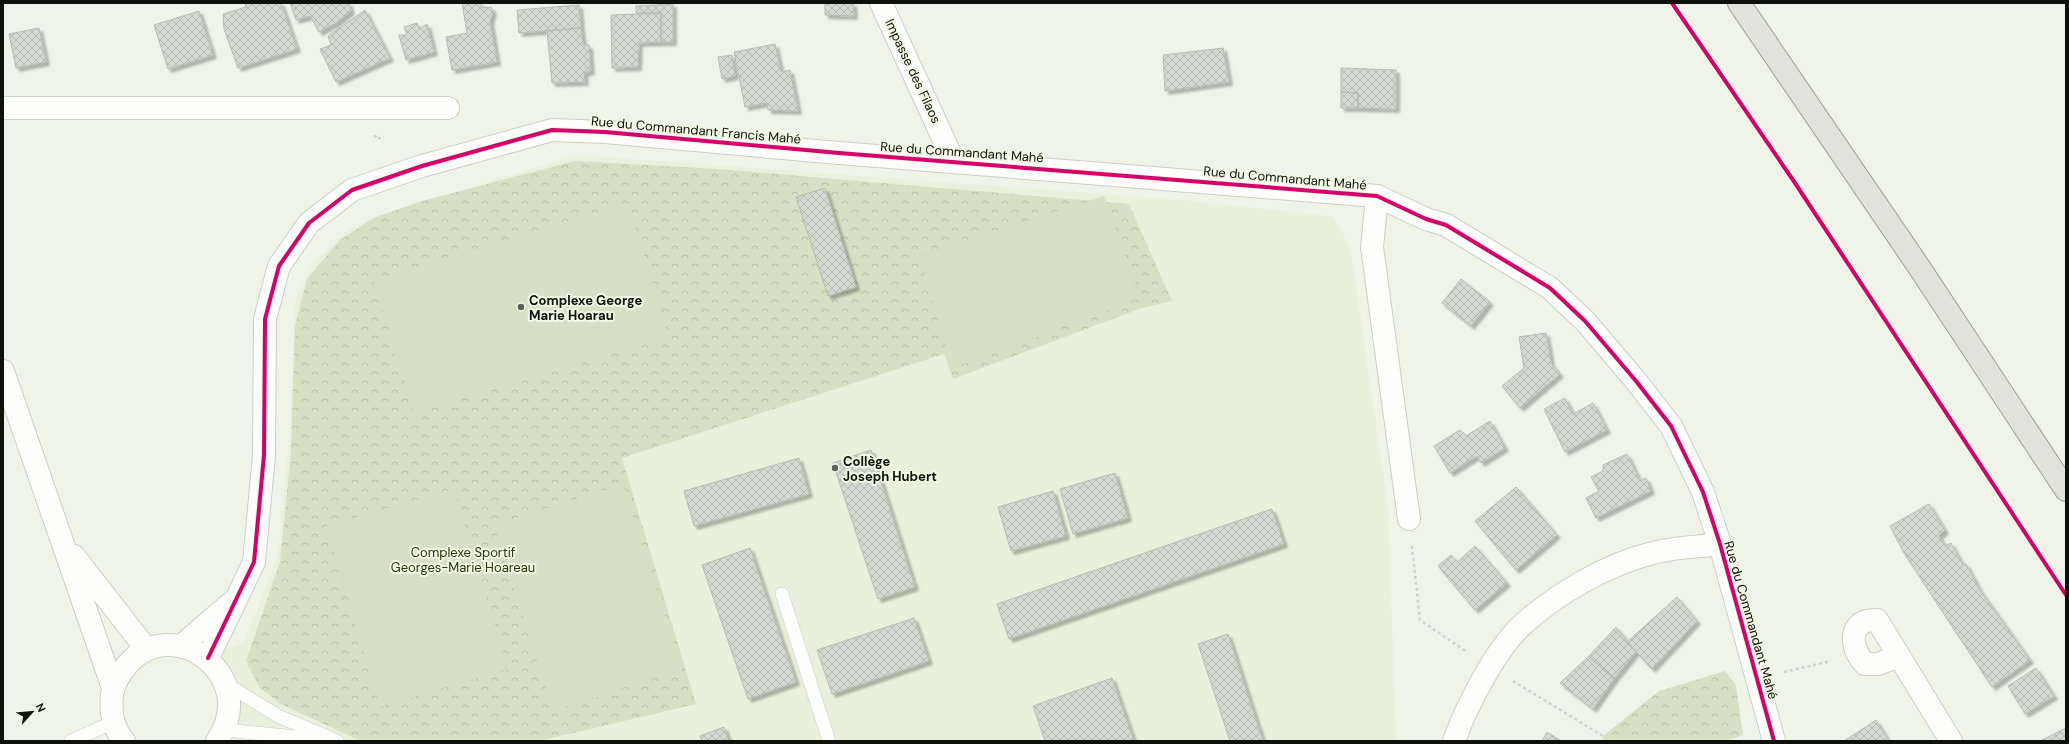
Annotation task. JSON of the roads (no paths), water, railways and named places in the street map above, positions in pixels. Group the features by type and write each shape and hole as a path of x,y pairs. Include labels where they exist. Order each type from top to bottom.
{"main road":[{"path":"1739,3 1919,267 2066,490"}],"street":[{"name":"Impasse des Filaos","path":"881,3 954,162"},
{"path":"3,108 448,108"},
{"name":"Rue du Commandant Francis Mahé","path":"208,658 254,562 264,455 265,319 278,266 309,223 352,190 435,163 552,130 605,132 839,153"},
{"name":"Rue du Commandant Mahé","path":"839,153 1377,196 1426,219 1446,225 1505,259 1550,288 1585,320 1636,381 1670,426 1703,492 1720,544 1774,741"},
{"path":"1377,196 1372,247 1409,519"},
{"path":"3,371 113,688"},
{"path":"64,544 147,650"},
{"path":"1454,741 1463,717 1501,651 1521,627 1573,587 1623,563 1654,552 1720,544"},
{"name":"Rue du Commandant Francis Mahé","path":"181,646 238,597"},
{"path":"1899,656 1878,664 1865,664 1857,656 1853,641 1858,626 1869,619 1877,620 1951,741"},
{"path":"124,741 114,722 111,705 113,688 120,672 132,660 147,650 163,646 181,646 194,650 208,658 218,670 225,683 229,697 229,712 221,735"}],"lane":[{"path":"782,594 829,741"},
{"path":"225,683 278,716 336,741"},
{"path":"71,741 114,722"},
{"path":"221,735 336,741"}],"place":[{"name":"Complexe George Marie Hoarau","path":"521,307"},
{"name":"Collège Joseph Hubert","path":"835,468"}],"park label":[{"name":"Complexe Sportif Georges-Marie Hoareau","path":"463,560"}]}
